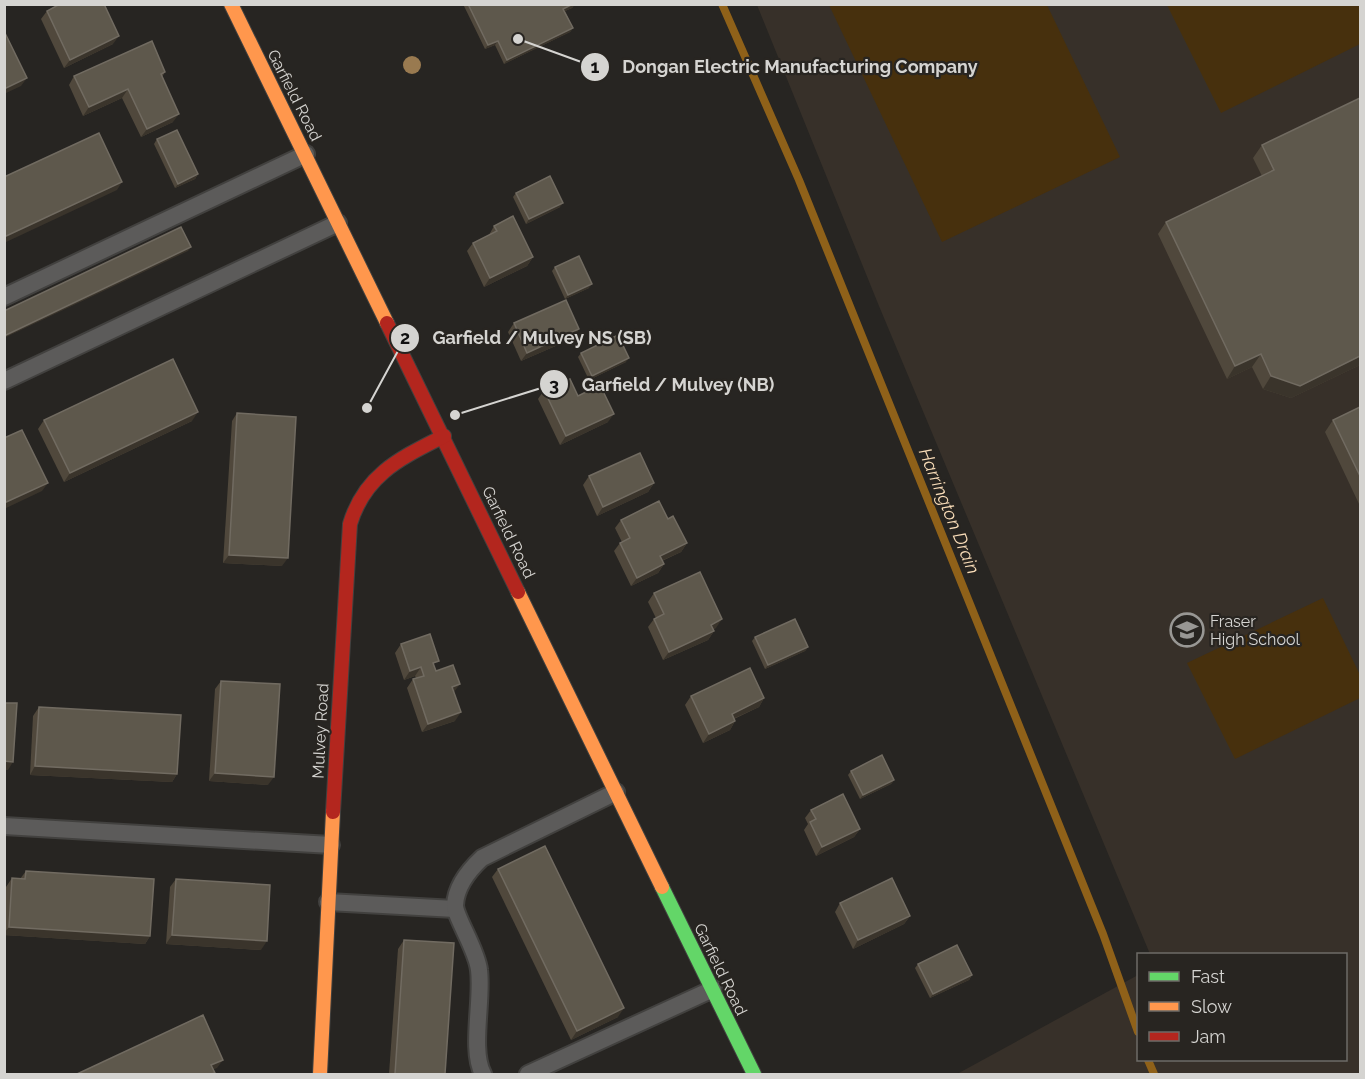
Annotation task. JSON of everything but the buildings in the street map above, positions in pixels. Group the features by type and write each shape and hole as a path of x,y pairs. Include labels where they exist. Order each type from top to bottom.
{"main road":[{"name":"Garfield Road","path":"231,4 754,1074"},
{"name":"Mulvey Road","path":"320,1074 348,529 355,508 366,488 405,457 444,436"}],"lane":[{"path":"4,297 306,154"},
{"path":"4,381 338,223"},
{"path":"483,1074 477,1060 481,983 478,963 472,944 455,909 463,880 482,858 616,792"},
{"path":"4,826 331,845"},
{"path":"328,902 455,909"},
{"path":"528,1074 713,989"}],"shaded area":[{"name":"Fraser High School","path":"757,5 1360,5 1360,1074 957,1074 1137,976 1137,1061 1347,1061 1347,953 1150,953 879,306"},
{"path":"829,5 1047,5 1120,157 942,242"},
{"path":"1167,5 1360,5 1360,44 1221,113"},
{"path":"1323,598 1360,675 1360,698 1235,759 1187,663"}],"waterway":[{"name":"Harrington Drain","path":"722,4 799,180 1103,934 1137,1029"},
{"name":"Harrington Drain","path":"1148,1061 1154,1074"}],"traffic: fast":[{"path":"662,887 754,1074"}],"traffic: slow":[{"path":"231,4 387,323"},
{"path":"518,592 662,887"},
{"path":"320,1074 333,812"}],"traffic: jam":[{"path":"387,323 518,592"},
{"path":"333,812 350,524 365,492 386,469 444,436"}],"place":[{"name":"Dongan Electric Manufacturing Company","path":"518,39"},
{"name":"Garfield / Mulvey NS (SB)","path":"367,408"},
{"name":"Garfield / Mulvey (NB)","path":"455,415"},
{"name":"Fraser High School","path":"1187,630"}]}
